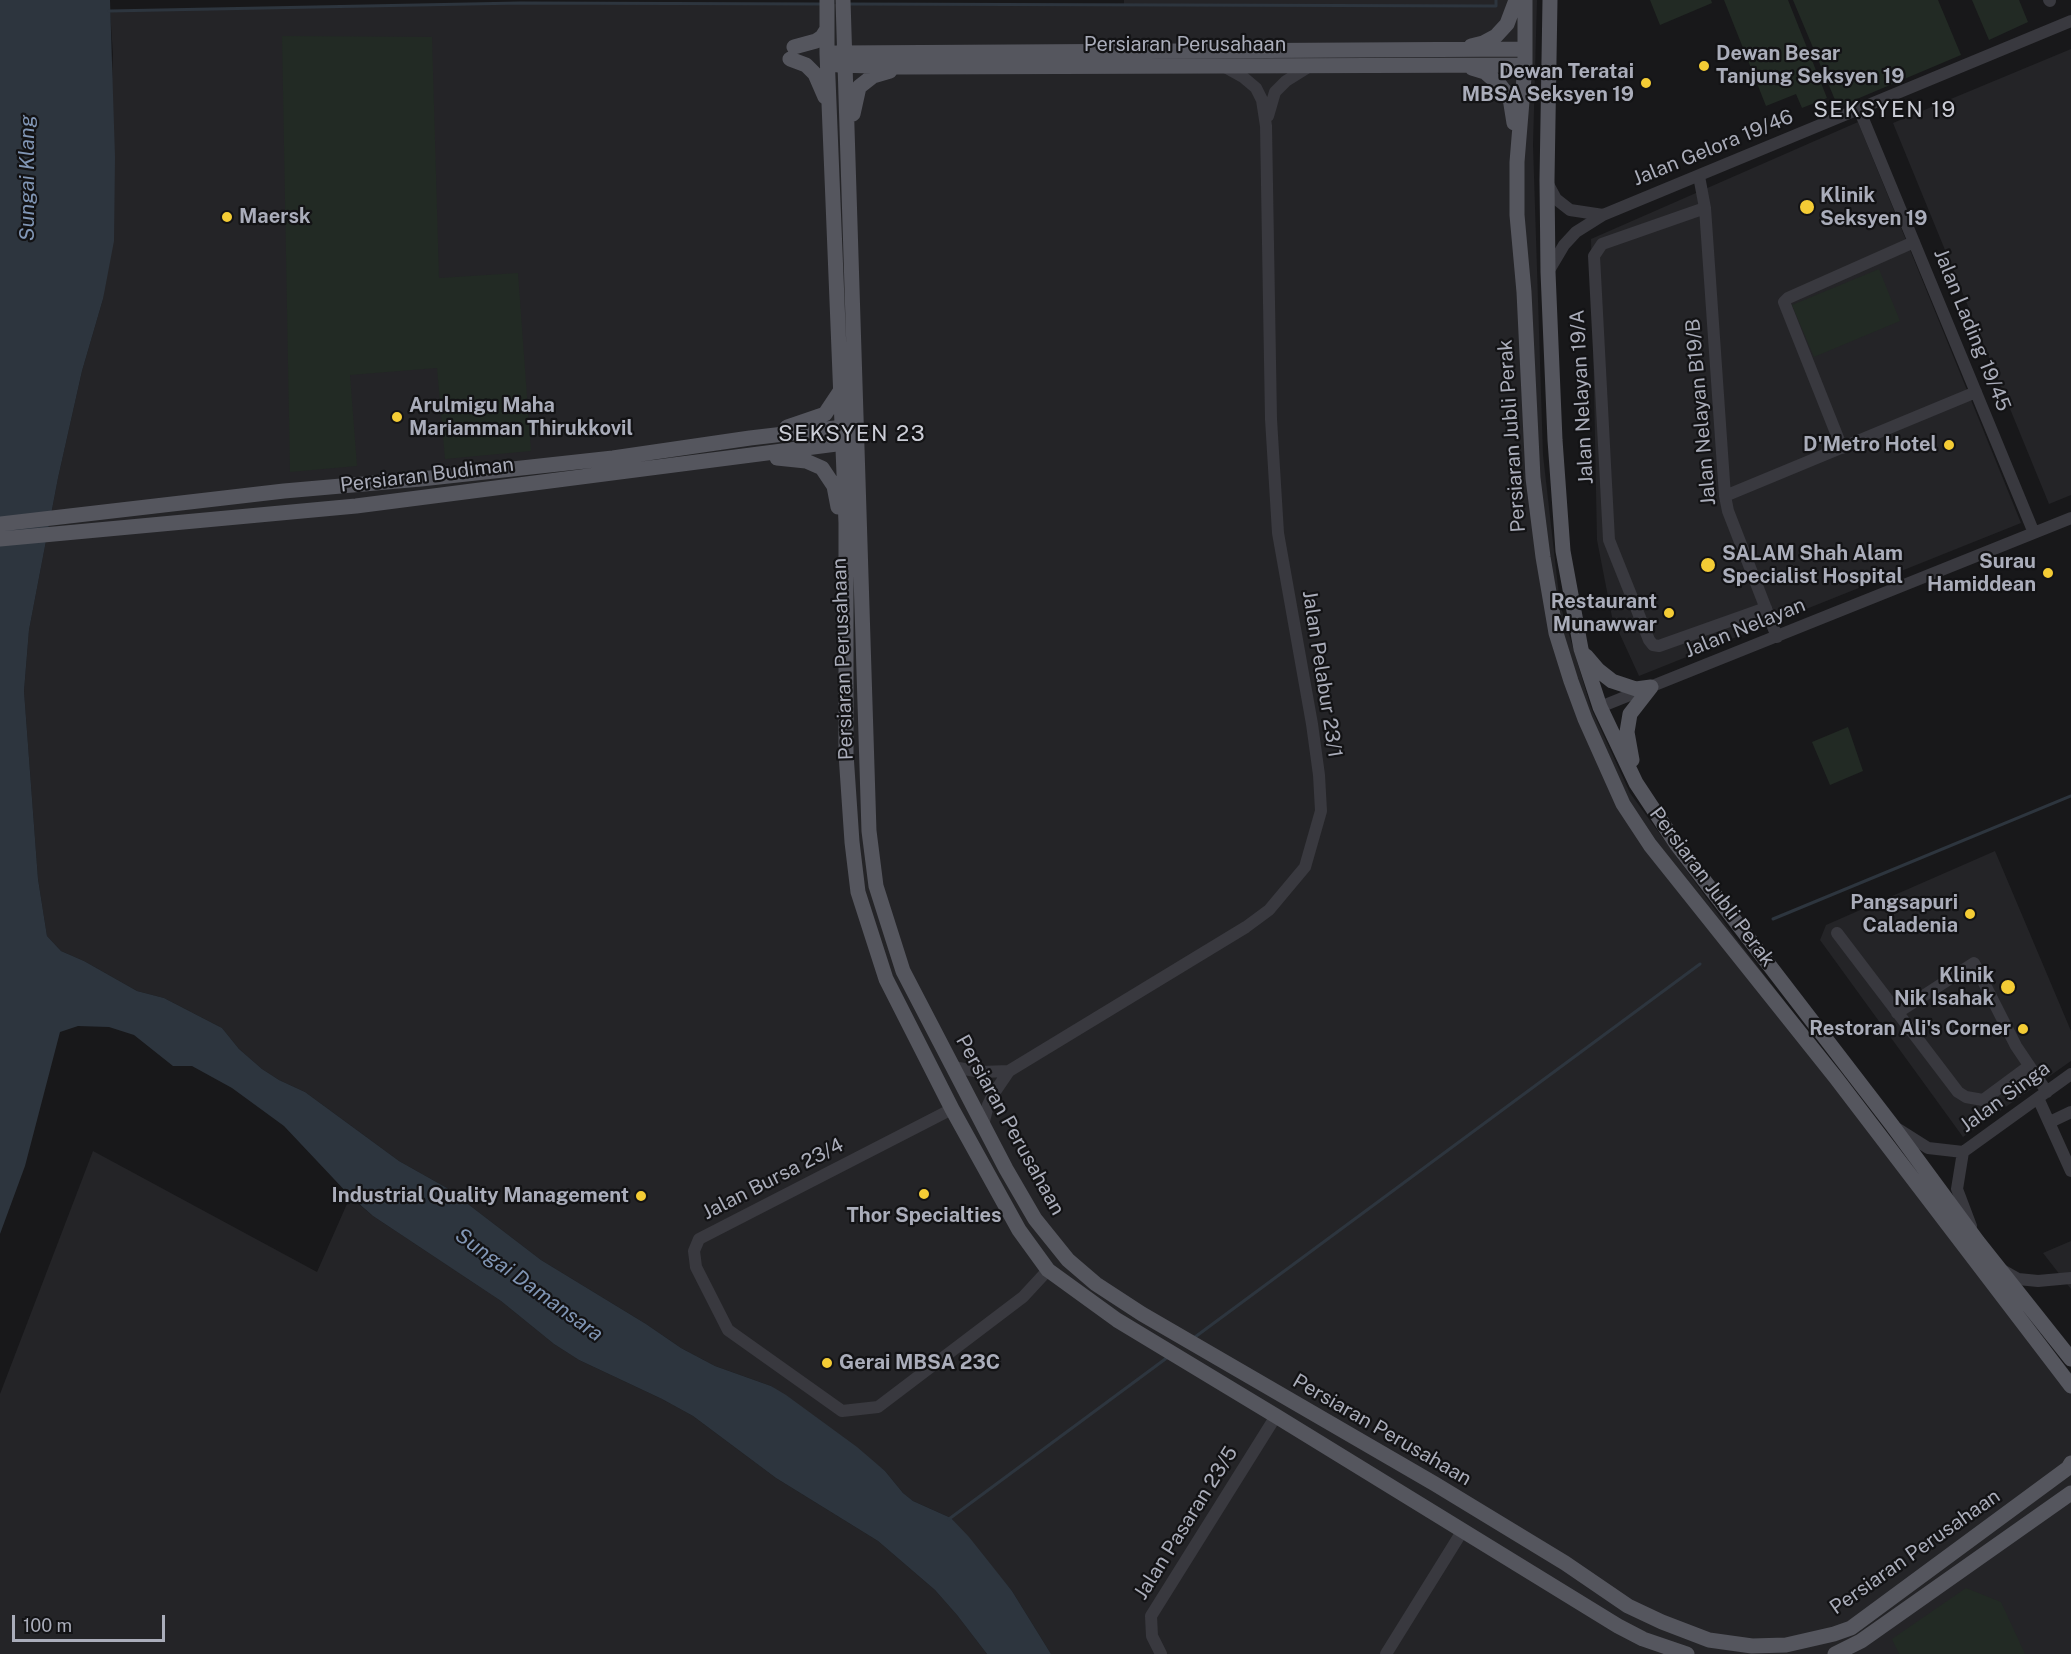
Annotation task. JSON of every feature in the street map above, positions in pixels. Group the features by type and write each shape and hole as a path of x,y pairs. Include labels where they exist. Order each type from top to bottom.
{"main road":[{"name":"Persiaran Perusahaan","path":"827,0 827,59 841,390 850,427"},
{"path":"1459,50 1483,43 1496,36 1507,24 1516,0"},
{"name":"Persiaran Jubli Perak","path":"1525,0 1529,57 1517,162 1517,215 1524,292 1533,478 1556,633 1570,681 1623,804 1650,845 1836,1078 2071,1386"},
{"name":"Persiaran Jubli Perak","path":"1550,0 1547,180 1554,429 1563,551 1581,649 1600,707 1636,783 1684,854 1893,1125 1978,1242 2071,1359"},
{"name":"Persiaran Perusahaan","path":"844,11 849,177 850,442 869,831 876,886 903,971 1035,1219 1068,1260 1096,1284 1209,1353 1435,1484 1565,1563 1628,1606 1708,1640 1752,1646 1786,1645 1851,1628 2068,1468 2071,1463"},
{"path":"844,11 857,41 905,60"},
{"path":"827,23 822,37 792,53 815,74 829,105"},
{"path":"1549,78 1529,57 1550,28"},
{"name":"Persiaran Perusahaan","path":"905,60 1459,50 1529,57"},
{"name":"Persiaran Perusahaan","path":"827,59 1310,66 1464,65 1529,57"},
{"path":"849,177 853,108 860,87 873,76 905,60"},
{"path":"1464,65 1485,72 1500,85 1510,98 1517,162"},
{"path":"750,438 825,414 841,390"},
{"name":"Persiaran Budiman","path":"0,539 284,492 613,458 750,438 850,427"},
{"name":"Persiaran Perusahaan","path":"850,442 846,523 847,781 858,892 886,979 952,1109 1019,1230 1048,1270 1117,1320 1618,1626 1642,1639 1687,1654"},
{"name":"Persiaran Budiman","path":"0,524 93,522 356,506 850,442"},
{"path":"747,456 806,461 822,468 834,486 838,508 846,523"},
{"path":"1581,649 1598,670 1612,681 1636,689 1651,687"},
{"path":"1636,783 1628,741 1628,723 1634,708 1651,687"},
{"path":"1593,738 1592,721 1600,707"},
{"name":"Persiaran Perusahaan","path":"1835,1654 1861,1641 2071,1493"}],"street":[{"name":"Jalan Gelora 19/46","path":"1548,272 1564,245 1576,232 1603,215 2071,21"},
{"name":"Jalan Pelabur 23/1","path":"983,1125 988,1105 1009,1071 1254,921 1280,898 1305,867 1321,811 1312,724 1278,533 1270,410 1266,126 1262,100 1256,88 1243,76 1224,66"},
{"name":"Jalan Pelabur 23/1","path":"1266,126 1275,92 1310,66"},
{"name":"Jalan Lading 19/45","path":"1859,109 2034,533"},
{"name":"Jalan Nelayan B19/B","path":"1699,176 1706,208 1725,496 1728,512 1777,637"},
{"path":"1547,180 1556,200 1570,210 1603,215"},
{"name":"Jalan Nelayan 19/A","path":"1706,208 1602,244 1594,256 1609,540 1649,640 1659,646 1766,608"},
{"path":"1842,448 1784,302 1788,298 1914,242"},
{"path":"1725,496 1976,392"},
{"name":"Jalan Nelayan","path":"1600,707 2071,518"},
{"path":"1837,933 1958,1092 1966,1097 1983,1100 2030,1066"},
{"path":"1897,1013 1974,963 2016,1046 2030,1066 2050,1122 2071,1170"},
{"path":"953,1067 981,1072 1009,1071"},
{"name":"Jalan Singa","path":"1963,1152 2071,1074"},
{"name":"Jalan Bursa 23/4","path":"952,1109 699,1239 694,1251 696,1266 728,1330 842,1411 878,1407 1023,1298 1048,1270"},
{"path":"2050,1122 2071,1112"},
{"path":"1893,1125 1928,1148 1963,1152 1957,1189 1978,1242"},
{"path":"1998,1268 2018,1279 2038,1281 2071,1278"},
{"name":"Jalan Pasaran 23/5","path":"1161,1654 1152,1636 1151,1616 1276,1416"},
{"path":"1386,1654 1463,1530"}],"shaded area":[{"path":"1124,0 1537,0 1533,145 1543,455 1560,604 1591,708 1630,793 1732,933 2071,1373 2071,1654 1051,1654 1012,1591 951,1518 913,1501 903,1493 885,1471 771,1386 715,1366 681,1348 541,1260 447,1188 399,1161 305,1092 262,1069 239,1049 222,1028 164,998 137,991 84,961 61,951 47,936 38,879 24,691 29,630 58,478 82,371 103,299 113,54 110,11 520,3 1124,5"},
{"path":"1650,0 1711,0 1712,3 1660,25"},
{"path":"1724,0 1788,0 1827,98 1802,108 1796,94 1766,106"},
{"path":"1793,0 1938,0 1961,55 1838,107"},
{"path":"1972,0 2019,0 2028,22 1989,40"},
{"path":"282,36 432,37 439,278 518,273 531,451 445,459 437,368 350,375 357,466 290,472"},
{"path":"2071,49 2071,495 2049,504 1893,123"},
{"path":"1858,122 2021,523 1639,676 1612,617 1597,540 1591,239"},
{"path":"1879,269 1900,321 1814,357 1792,305"},
{"path":"1848,727 1863,771 1830,785 1812,742"},
{"path":"1995,851 2071,1031 2071,1061 1963,1137 1820,940 1826,925"},
{"path":"93,1151 317,1272 350,1197 373,1216 501,1301 554,1344 579,1360 693,1416 776,1478 878,1541 935,1590 987,1654 0,1654 0,1394"},
{"path":"2071,1241 2071,1289 2043,1253"},
{"path":"1966,1588 2001,1602 2025,1654 1899,1654 1892,1639"}],"water":[{"path":"0,0 110,0 115,157 114,241 103,299 82,371 58,478 29,630 24,691 38,879 47,936 61,951 84,961 137,991 164,998 222,1028 239,1049 262,1069 305,1092 399,1161 447,1188 541,1260 681,1348 715,1366 771,1386 786,1395 857,1447 885,1471 903,1493 913,1501 951,1518 1012,1591 1051,1654 987,1654 935,1590 878,1541 776,1478 693,1416 579,1360 554,1344 501,1301 373,1216 350,1196 284,1126 232,1088 192,1066 173,1066 134,1035 109,1027 78,1026 60,1032 25,1166 0,1234"}],"waterway":[{"path":"847,4 1496,6 1496,0"},
{"path":"109,11 520,3 822,4"},
{"path":"1773,919 2071,796"},
{"path":"1195,1337 1700,964"},
{"path":"949,1519 1168,1357"}],"place":[{"name":"Dewan Besar Tanjung Seksyen 19","path":"1704,66"},
{"name":"Dewan Teratai MBSA Seksyen 19","path":"1646,83"},
{"name":"Klinik Seksyen 19","path":"1807,207"},
{"name":"Maersk","path":"227,217"},
{"name":"Arulmigu Maha Mariamman Thirukkovil","path":"397,417"},
{"name":"D'Metro Hotel","path":"1949,445"},
{"name":"SALAM Shah Alam Specialist Hospital","path":"1708,565"},
{"name":"Surau Hamiddean","path":"2048,573"},
{"name":"Restaurant Munawwar","path":"1669,613"},
{"name":"Pangsapuri Caladenia","path":"1970,914"},
{"name":"Klinik Nik Isahak","path":"2008,987"},
{"name":"Restoran Ali's Corner","path":"2023,1029"},
{"name":"Thor Specialties","path":"924,1194"},
{"name":"Industrial Quality Management","path":"641,1196"},
{"name":"Gerai MBSA 23C","path":"827,1363"}],"district":[{"name":"SEKSYEN 19","path":"1885,110"},
{"name":"SEKSYEN 23","path":"852,434"}],"water label":[{"name":"Sungai Klang","path":"28,178"},
{"name":"Sungai Damansara","path":"529,1285"}]}
